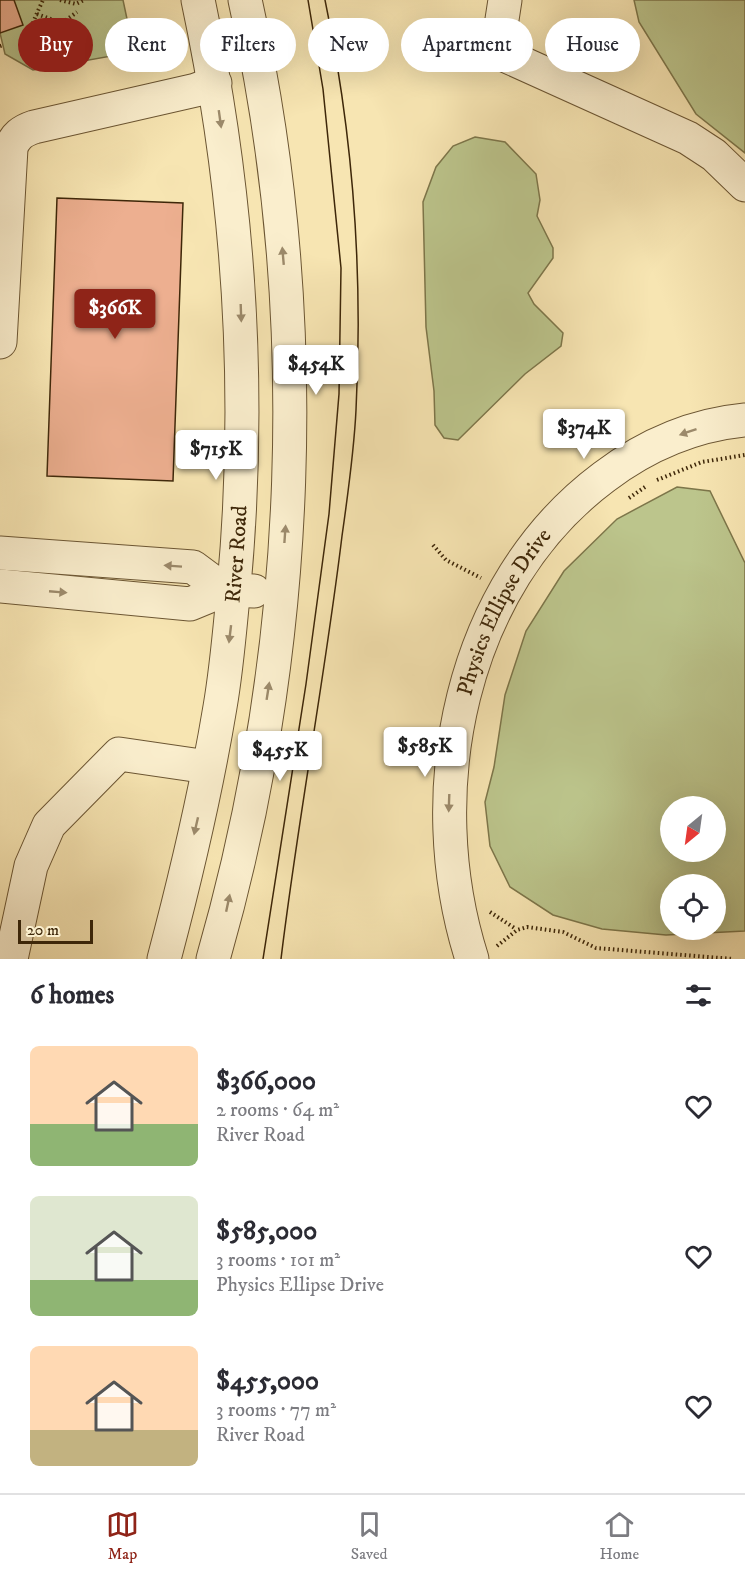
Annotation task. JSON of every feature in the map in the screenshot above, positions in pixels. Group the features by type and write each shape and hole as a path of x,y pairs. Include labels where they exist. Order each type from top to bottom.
{"street":[{"name":"River Road","path":"164,959 220,705 229,590 241,492 241,307 215,83 198,0"},
{"name":"River Road","path":"213,959 226,914 255,781 280,593 286,514 290,389 286,288 274,169 245,0"},
{"path":"505,0 501,26 493,50 688,138 714,155 745,185"},
{"path":"0,342 10,148 14,140 22,131 34,127 196,90 215,83"},
{"name":"Physics Ellipse Drive","path":"483,948 454,882 449,828 450,785 455,738 467,684 483,639 503,596 528,555 559,517 614,469 650,447 682,434 745,420"},
{"path":"0,553 193,567 229,590"},
{"path":"0,586 190,604 229,590 280,593"},
{"path":"11,959 31,866 49,825 119,754 208,767"}],"path":[{"path":"36,18 43,0"},
{"path":"60,0 76,4 84,0"},
{"path":"68,18 76,12"},
{"path":"38,14 49,18"},
{"path":"620,504 654,481 702,462 745,455"},
{"path":"488,918 486,907 499,920 517,930"},
{"path":"483,948 496,946 517,930 527,927 563,932 596,948 733,959"}],"green space":[{"path":"14,0 123,0 127,18 105,18 105,57 93,59 93,18 18,18 18,61 5,54 0,33"},
{"path":"634,0 745,0 745,153 696,114 638,18"},
{"path":"475,137 505,142 536,174 540,200 537,216 553,248 553,258 528,293 534,304 563,333 561,346 525,374 458,440 444,438 435,425 434,391 426,327 423,202 436,167 453,146"},
{"path":"677,487 710,491 745,563 745,931 726,932 726,874 660,874 660,934 602,929 553,915 510,887 490,846 485,802 494,767 505,695 526,631 564,571 617,519"}],"building":[{"path":"0,0 14,0 20,18 18,18 18,27 0,33"},
{"path":"57,198 183,203 173,481 47,476"}],"tram line":[{"path":"263,959 306,684 329,514 339,394 341,268 323,89 308,0"},
{"path":"281,959 335,589 356,410 358,307 354,204 343,101 325,0"}]}
